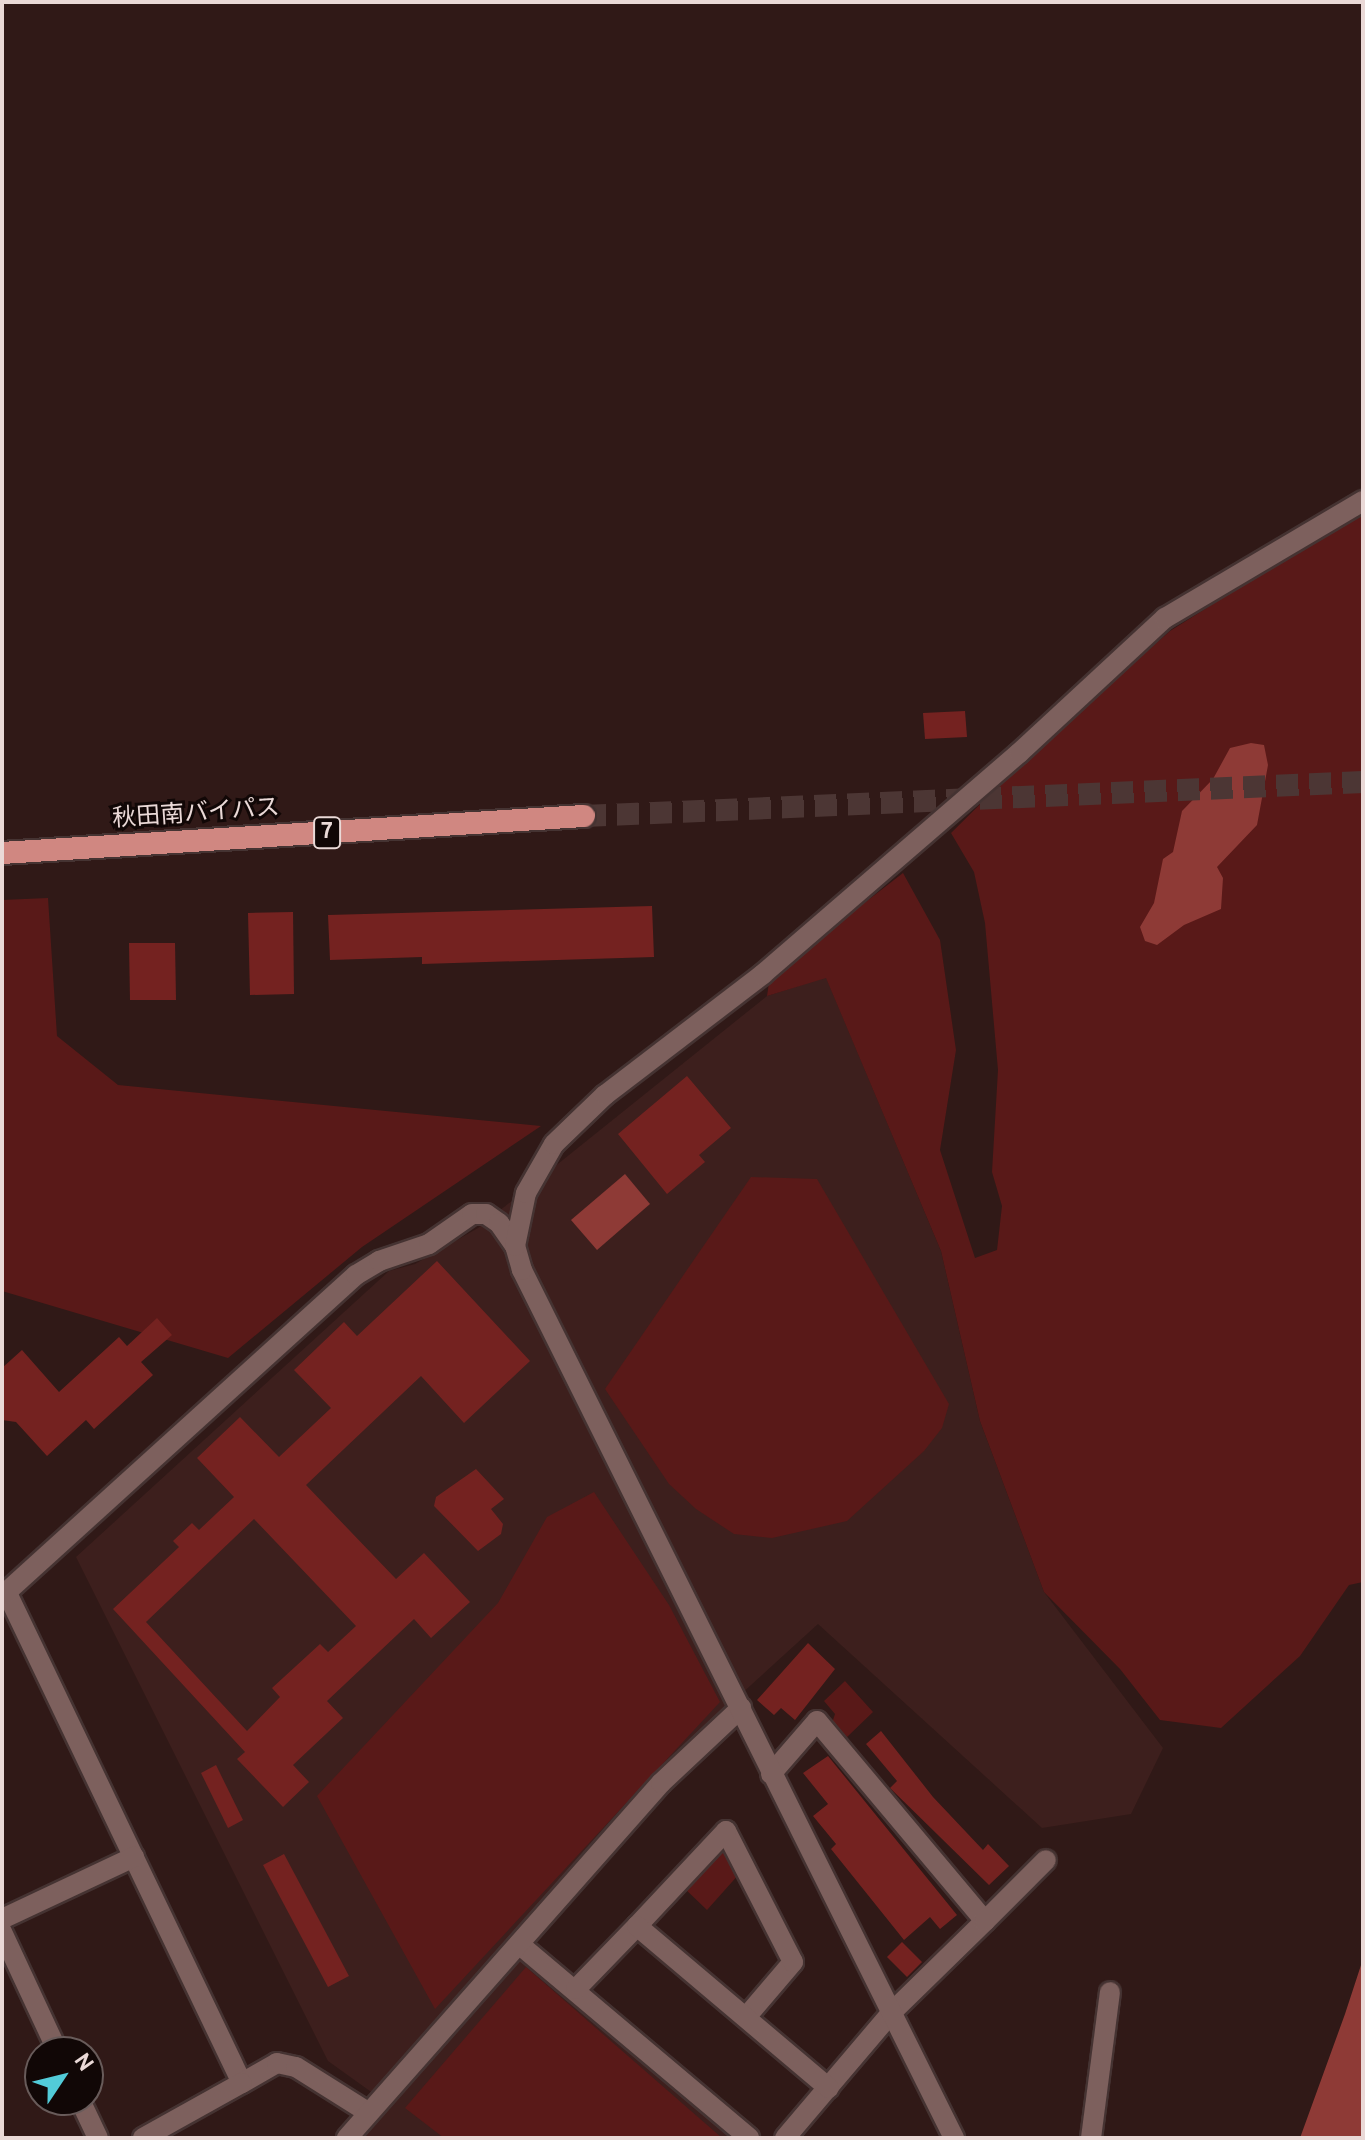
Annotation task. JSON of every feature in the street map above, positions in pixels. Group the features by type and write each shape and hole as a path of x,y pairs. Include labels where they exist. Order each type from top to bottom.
{"highway":[{"name":"秋田南バイパス","path":"2,853 584,816"}],"street":[{"path":"515,1246 538,1165 605,1095 763,974 1019,753 1165,618 1363,501"},
{"path":"242,2083 134,1857 7,1606 356,1275 379,1261 429,1244 472,1214 486,1214 499,1223 515,1246 522,1270 954,2138"},
{"path":"347,2138 661,1783 741,1708"},
{"path":"771,1774 817,1721 985,1921"},
{"path":"576,1989 726,1831 793,1962 747,2016"},
{"path":"2,1919 134,1857"},
{"path":"785,2138 892,2012 1046,1860"},
{"path":"637,1926 829,2088"},
{"path":"2,1932 51,2036"},
{"path":"519,1944 749,2138"},
{"path":"1091,2138 1110,1992"},
{"path":"143,2138 277,2063 296,2067 369,2113"},
{"path":"88,2116 98,2138"}],"shaded area":[{"path":"1363,510 1363,1582 1349,1585 1300,1656 1221,1728 1160,1720 1120,1669 1044,1592 980,1421 941,1251 826,978 767,996 770,976 903,873 940,940 956,1050 940,1150 975,1258 997,1250 1002,1206 992,1172 998,1070 985,923 974,872 951,833 1039,746 1170,631"},
{"path":"1251,743 1264,745 1268,765 1257,825 1217,867 1223,878 1221,909 1184,925 1157,945 1145,941 1140,927 1154,903 1163,859 1173,852 1182,811 1213,779 1230,748"},
{"path":"48,898 57,1036 118,1085 541,1126 362,1247 228,1358 2,1291 2,900"},
{"path":"826,977 941,1251 980,1421 1044,1592 1163,1748 1131,1814 1042,1828 818,1624 728,1706 374,2094 328,2061 76,1557 389,1271 415,1264 478,1228 767,996"},
{"path":"625,1174 650,1204 597,1250 571,1220"},
{"path":"751,1177 817,1179 949,1404 942,1428 924,1451 847,1521 772,1538 734,1534 696,1509 669,1484 605,1389"},
{"path":"594,1492 669,1605 720,1702 435,2009 317,1796 498,1603 547,1517"},
{"path":"845,1681 873,1712 846,1738 832,1723 835,1714 824,1701"},
{"path":"723,1844 740,1873 707,1910 682,1886"},
{"path":"521,1951 733,2138 358,2138"},
{"path":"1363,1959 1363,2138 1300,2138 1345,2014"},
{"path":"526,1967 722,2138 444,2138 405,2108"}],"building":[{"path":"965,711 967,737 925,739 923,713"},
{"path":"652,906 654,957 422,964 422,957 330,960 328,915"},
{"path":"293,912 294,994 250,995 248,913"},
{"path":"129,943 175,943 176,1000 130,1000"},
{"path":"687,1076 731,1128 699,1155 705,1162 667,1194 618,1134"},
{"path":"437,1261 530,1361 464,1423 421,1376 306,1485 396,1579 424,1553 470,1602 431,1638 414,1619 327,1701 343,1718 293,1765 309,1782 283,1807 237,1759 245,1752 113,1609 179,1547 173,1541 192,1523 199,1530 234,1497 197,1458 240,1417 279,1457 331,1408 294,1370 344,1322 357,1336","holes":["254,1519 356,1626 328,1652 320,1644 272,1688 280,1697 247,1731 146,1622"]},
{"path":"157,1318 172,1335 141,1362 153,1375 94,1429 86,1420 47,1456 16,1422 2,1420 2,1368 22,1350 59,1392 119,1337 127,1346"},
{"path":"476,1469 504,1499 491,1509 503,1524 501,1534 478,1551 434,1506 436,1497"},
{"path":"808,1643 835,1669 795,1720 781,1708 774,1715 757,1700"},
{"path":"881,1731 933,1797 983,1850 988,1844 1009,1866 989,1885 890,1788 897,1781 866,1744"},
{"path":"828,1756 957,1915 940,1929 930,1917 904,1940 831,1849 836,1844 813,1816 828,1804 803,1773"},
{"path":"216,1765 243,1820 228,1828 201,1773"},
{"path":"284,1854 349,1976 328,1987 263,1865"},
{"path":"902,1942 922,1962 907,1977 887,1957"}],"tunnel":[{"path":"584,816 1363,782"}]}
